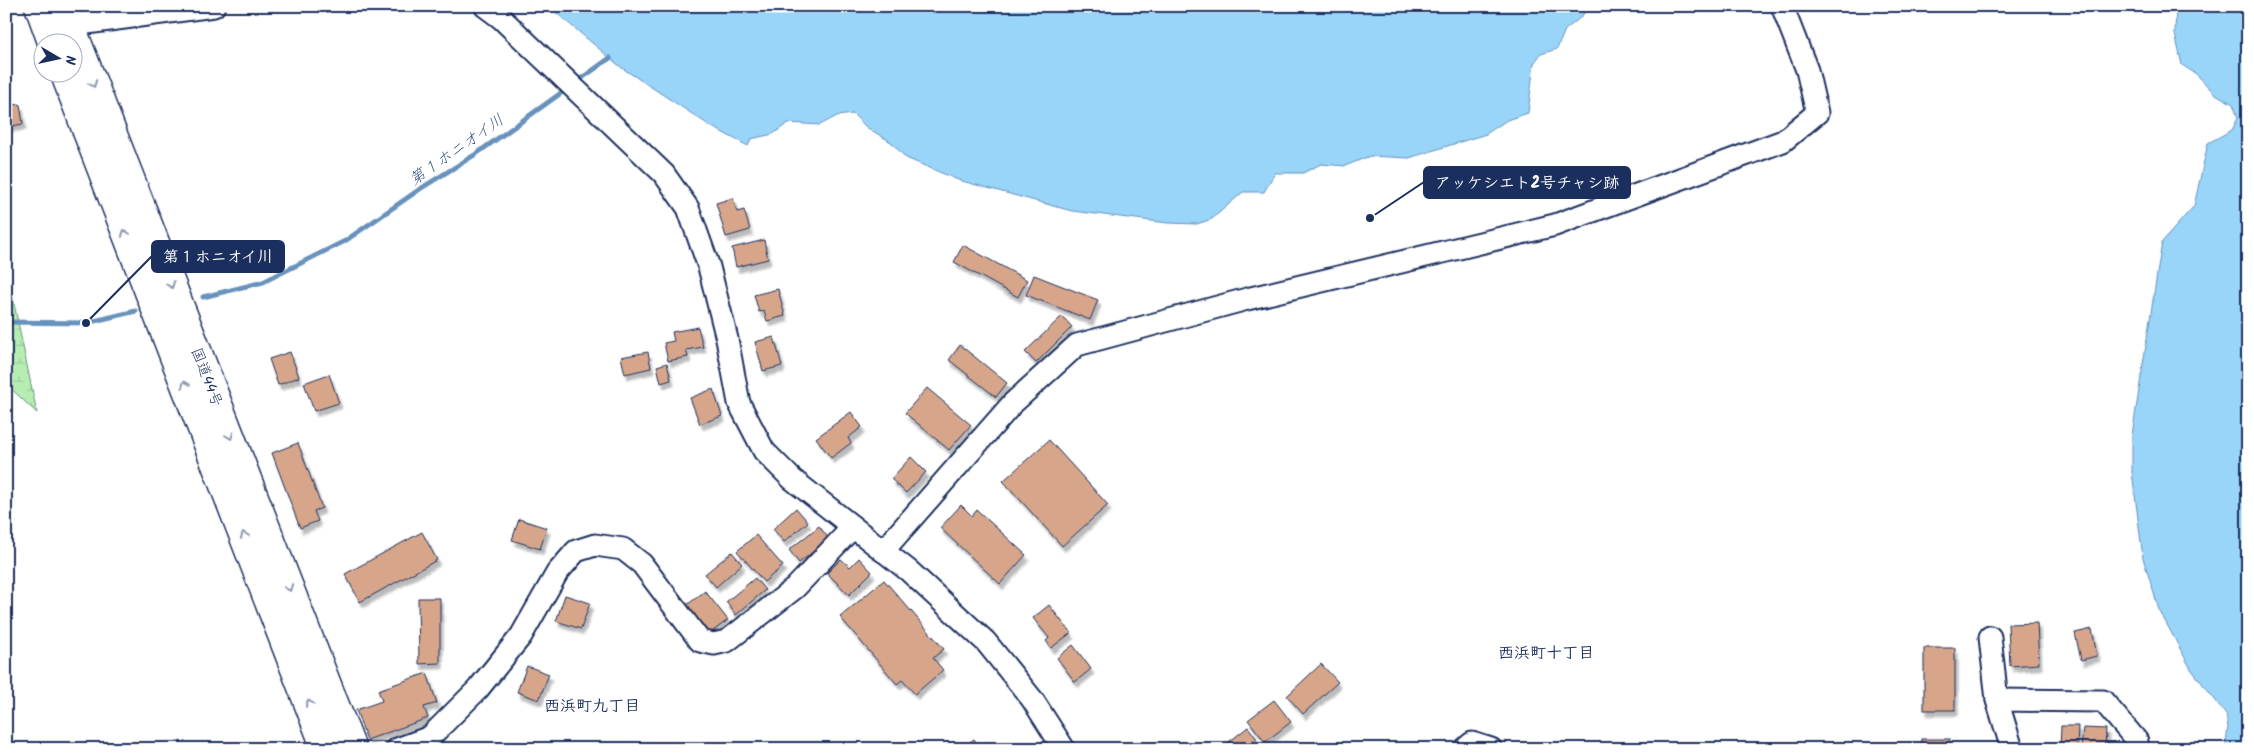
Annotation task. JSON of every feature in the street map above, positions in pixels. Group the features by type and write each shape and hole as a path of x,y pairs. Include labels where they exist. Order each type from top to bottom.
{"highway":[{"name":"国道44号","path":"54,22 352,749"},
{"name":"国道44号","path":"68,82 326,749"}],"street":[{"path":"54,22 214,6"},
{"path":"485,6 501,18 664,174 688,208 709,267 727,340 739,403 764,451 792,479 908,571 986,642 1032,699 1064,749"},
{"path":"883,551 1013,403 1077,344 1247,299 1555,225 1783,141 1816,113 1807,70 1782,6"},
{"path":"397,749 430,738 478,688 521,636 557,573 576,551 595,545 623,549 642,564 700,641 714,644 728,641 795,588 854,528"},
{"path":"1990,638 1997,700 2012,749"},
{"path":"1997,700 2103,701 2138,741 2136,749"},
{"path":"1465,749 1472,743 1491,749"}],"green space":[{"path":"6,291 12,294 37,413 6,384"}],"water":[{"path":"548,6 1590,6 1580,18 1565,30 1557,49 1541,54 1534,63 1528,113 1507,120 1486,134 1409,158 1370,156 1345,166 1321,164 1303,173 1275,173 1264,192 1243,192 1212,219 1197,224 1168,223 1072,211 958,180 906,158 891,142 866,127 853,114 837,116 820,125 788,123 773,134 751,139 748,146 712,127 622,68"},
{"path":"2176,6 2248,6 2248,749 2225,749 2228,728 2226,714 2191,669 2159,610 2143,558 2132,472 2132,435 2162,242 2194,206 2208,143 2232,130 2238,118 2233,104 2214,93 2196,74 2182,65 2175,34"}],"building":[{"path":"20,104 23,124 6,127 6,106"},
{"path":"733,198 737,212 744,210 750,230 726,237 716,203"},
{"path":"764,240 768,259 736,267 732,248"},
{"path":"963,245 1027,280 1018,297 954,262"},
{"path":"1034,275 1098,300 1090,320 1026,295"},
{"path":"778,289 785,316 767,321 764,311 759,312 754,295"},
{"path":"1062,316 1072,327 1036,363 1025,352"},
{"path":"698,327 703,347 686,350 688,357 668,361 664,343 674,341 672,332"},
{"path":"774,337 782,366 763,371 755,342"},
{"path":"960,345 1007,383 996,397 949,360"},
{"path":"290,352 299,377 278,385 269,359"},
{"path":"648,352 651,368 625,374 621,357"},
{"path":"667,363 671,380 661,383 657,366"},
{"path":"329,374 339,403 314,411 304,383"},
{"path":"927,388 971,425 949,450 905,413"},
{"path":"713,389 722,416 700,424 690,398"},
{"path":"851,412 862,427 848,438 851,443 831,458 816,438"},
{"path":"1049,440 1108,505 1062,546 1003,481"},
{"path":"298,443 322,508 314,511 318,521 300,528 272,453"},
{"path":"911,457 926,472 906,493 891,479"},
{"path":"961,505 972,516 977,510 1026,555 1000,584 940,528"},
{"path":"796,508 808,522 784,542 773,529"},
{"path":"519,519 547,528 540,549 512,540"},
{"path":"819,526 829,539 799,563 789,550"},
{"path":"422,532 437,560 360,602 345,574"},
{"path":"756,535 783,566 764,582 737,551"},
{"path":"732,552 742,564 716,587 705,574"},
{"path":"859,558 872,572 849,595 827,573 841,559 850,567"},
{"path":"755,578 765,590 736,615 726,602"},
{"path":"884,580 944,649 933,658 943,670 915,694 902,680 897,684 840,617"},
{"path":"705,591 728,620 709,634 687,605"},
{"path":"565,595 590,603 581,629 556,621"},
{"path":"418,598 440,598 440,663 419,664"},
{"path":"1049,605 1071,633 1051,648 1046,641 1049,638 1033,618"},
{"path":"2037,623 2039,664 2010,666 2008,624"},
{"path":"2092,629 2097,656 2081,660 2075,633"},
{"path":"1073,645 1091,669 1075,682 1057,658"},
{"path":"1924,648 1955,648 1955,710 1924,710"},
{"path":"1321,664 1338,682 1303,714 1287,696"},
{"path":"527,666 549,674 539,700 517,692"},
{"path":"427,673 437,703 424,707 428,718 367,740 356,710 382,701 378,690"},
{"path":"1274,700 1291,722 1265,742 1248,720"},
{"path":"2061,726 2078,726 2077,749 2060,749"},
{"path":"1248,727 1257,739 1244,749 1228,749 1225,745"},
{"path":"2083,728 2106,729 2105,749 2081,749"},
{"path":"974,739 981,749 960,749"},
{"path":"1921,739 1950,739 1950,749 1921,749"}],"waterway":[{"name":"第１ホニオイ川","path":"575,83 610,58"},
{"name":"第１ホニオイ川","path":"203,297 263,282 345,241 420,189 476,154 568,88"},
{"name":"第１ホニオイ川","path":"6,322 86,323 136,311"}],"place":[{"name":"アッケシエト2号チャシ跡","path":"1370,218"},
{"name":"第１ホニオイ川","path":"86,323"}],"district":[{"name":"西浜町十丁目","path":"1546,652"},
{"name":"西浜町九丁目","path":"592,705"}]}
